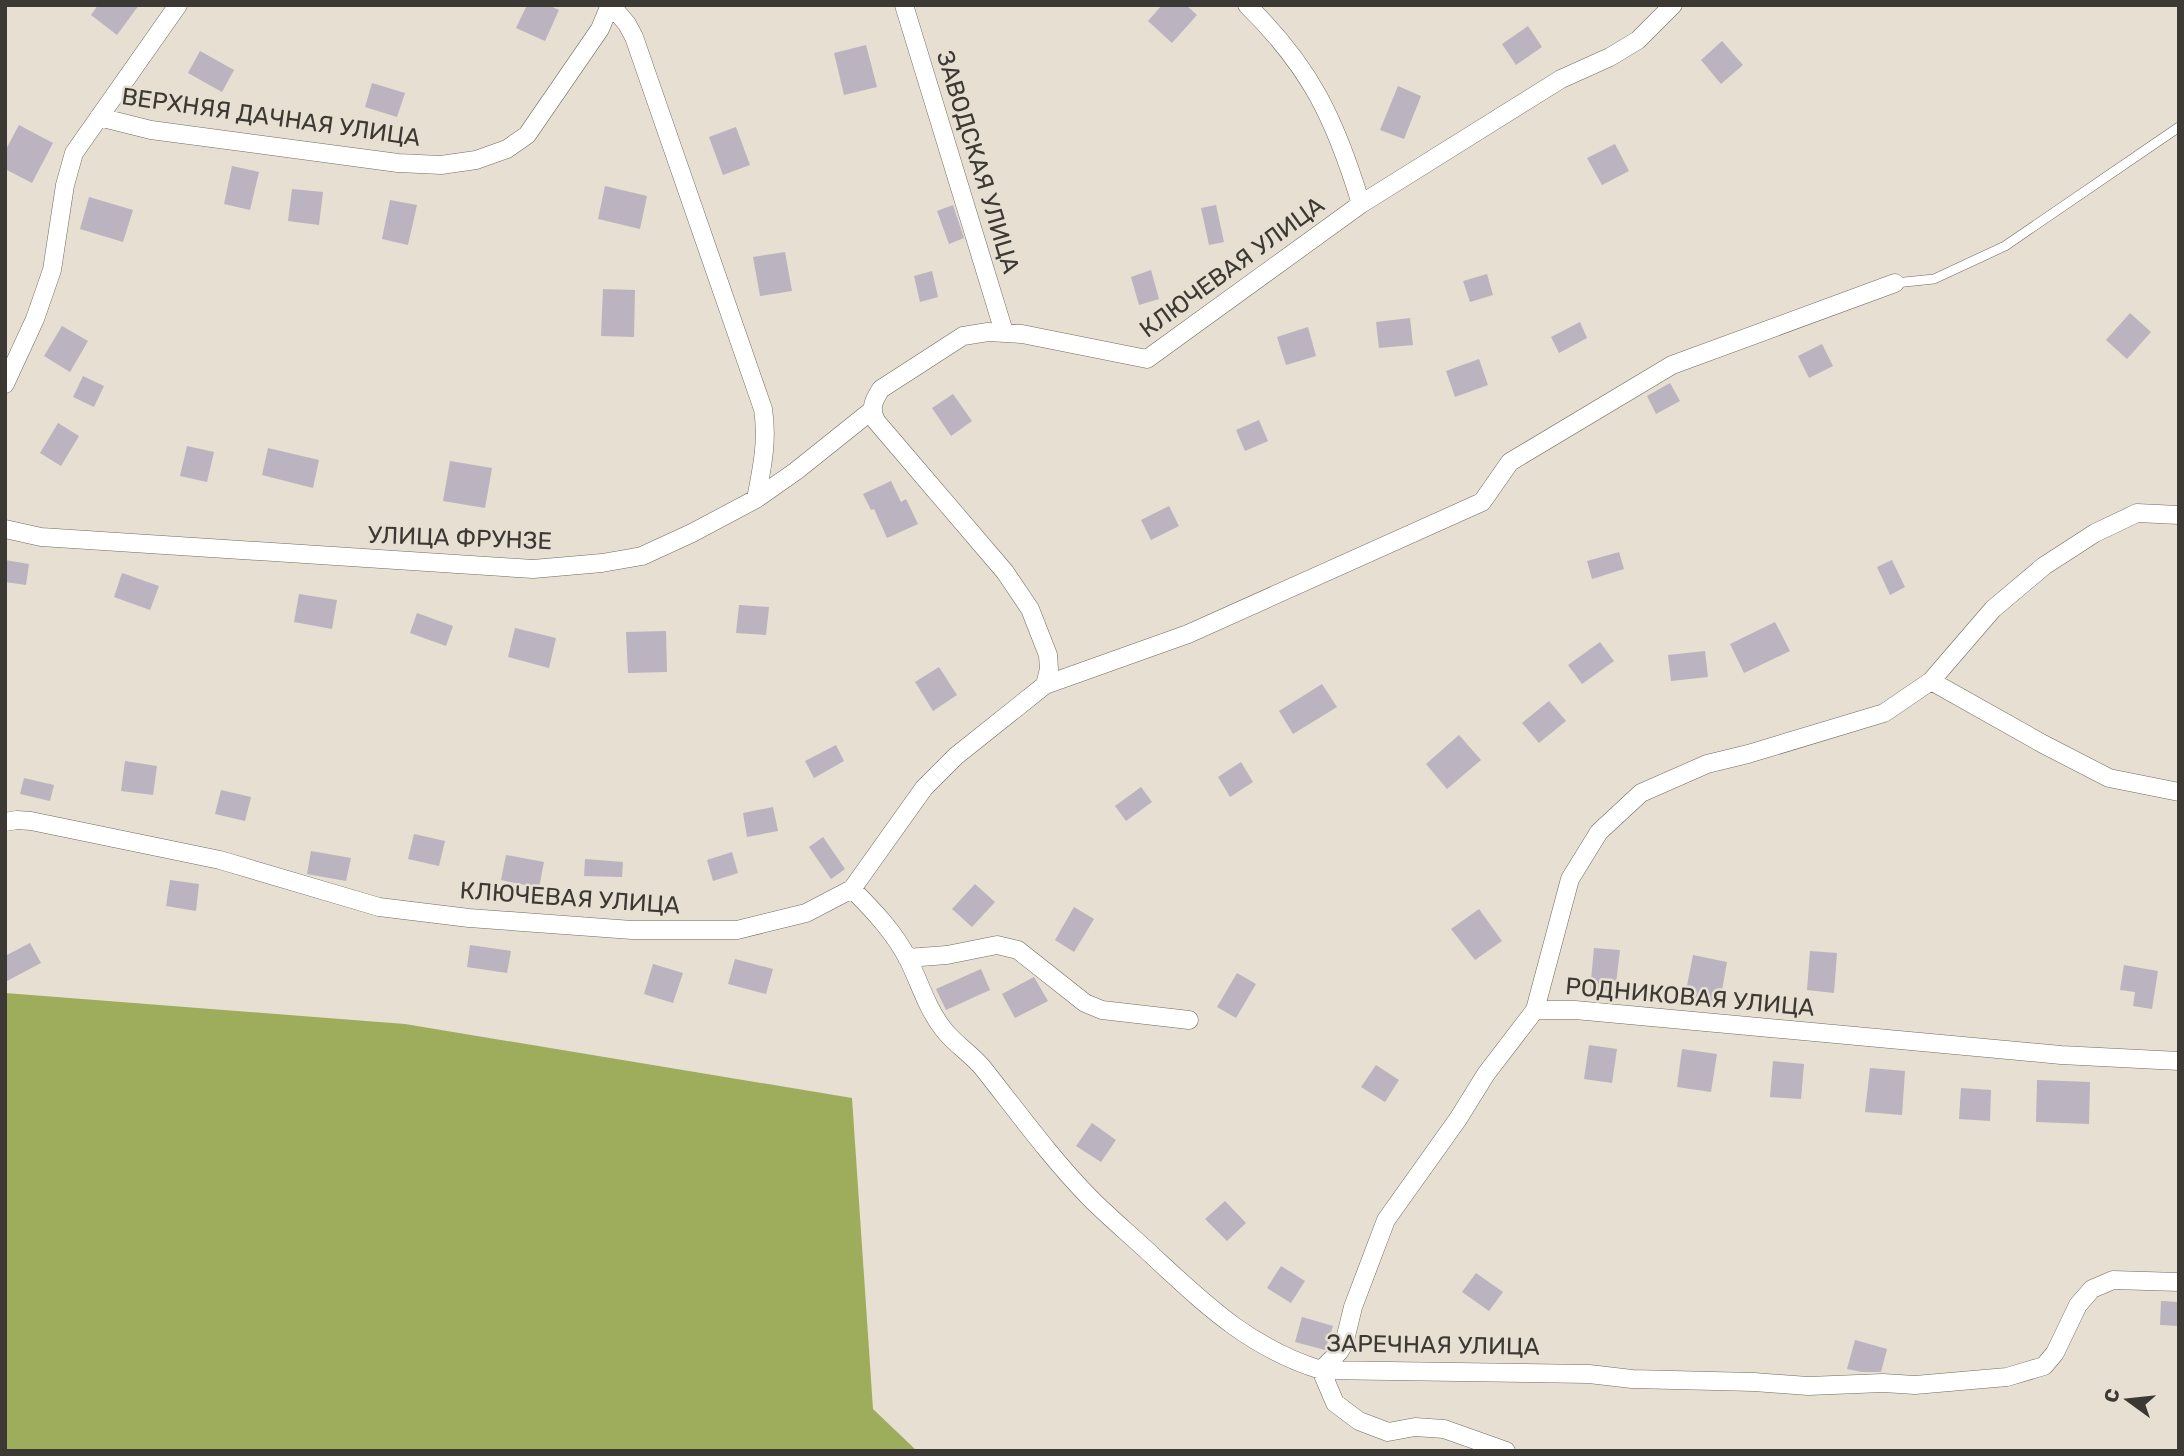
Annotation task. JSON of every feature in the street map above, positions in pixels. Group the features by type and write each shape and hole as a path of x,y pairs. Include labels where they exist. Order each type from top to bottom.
{"street":[{"path":"5,384 52,271 65,186 74,153 178,5"},
{"path":"610,5 627,24 634,37 763,409 765,450 757,499"},
{"name":"ВЕРХНЯЯ ДАЧНАЯ УЛИЦА","path":"99,117 151,130 398,163 441,165 476,160 507,149 527,135 600,29 610,5"},
{"name":"ЗАВОДСКАЯ УЛИЦА","path":"904,5 1004,332"},
{"path":"1247,5 1275,33 1312,83 1346,156 1361,204"},
{"name":"КЛЮЧЕВАЯ УЛИЦА","path":"871,411 873,401 881,389 963,336 988,332 1022,334 1147,359 1361,204 1561,79 1610,57 1638,40 1673,5"},
{"name":"КЛЮЧЕВАЯ УЛИЦА","path":"5,822 31,821 220,860 379,906 531,923 632,930 737,930 806,914 852,889 924,788 956,756 1045,685 1188,634 1482,502 1510,462 1672,365 1895,283"},
{"path":"871,411 876,421 1005,572 1030,609 1048,655 1049,669 1045,685"},
{"name":"УЛИЦА ФРУНЗЕ","path":"5,529 41,537 533,569 602,564 642,556 757,499 871,411"},
{"path":"1535,1010 1570,879 1599,832 1641,793 1707,764 1884,713 1931,681 1993,609 2044,566 2095,533 2137,513 2179,515"},
{"path":"1931,681 2109,778 2179,792"},
{"name":"ЗАРЕЧНАЯ УЛИЦА","path":"852,889 887,926 907,958 929,1006 944,1030 979,1064 1038,1138 1090,1197 1236,1329 1268,1349 1321,1370 1579,1373 1632,1379 1808,1386 1915,1385 2007,1377 2044,1366 2055,1353 2078,1305 2092,1289 2113,1280 2179,1282"},
{"path":"907,958 947,955 997,945 1018,950 1085,1003 1102,1010 1189,1020"},
{"name":"РОДНИКОВАЯ УЛИЦА","path":"1321,1370 1344,1344 1357,1296 1387,1220 1486,1074 1535,1010 1575,1010 2061,1055 2179,1061"},
{"path":"1321,1370 1335,1403 1359,1421 1388,1433 1415,1427 1444,1429 1506,1451"}],"lane":[{"path":"1895,283 1934,279 2005,246 2179,127"}],"green space":[{"path":"5,993 405,1024 852,1098 873,1409 917,1451 5,1451"}],"building":[{"path":"98,5 139,5 117,35 91,15"},
{"path":"527,5 548,5 559,10 545,41 516,28"},
{"path":"1162,5 1186,5 1197,15 1172,43 1148,21"},
{"path":"1528,26 1542,47 1516,65 1502,44"},
{"path":"1722,41 1743,65 1721,84 1701,60"},
{"path":"866,45 877,87 844,95 834,53"},
{"path":"200,51 234,70 222,92 188,73"},
{"path":"372,83 405,93 397,117 365,107"},
{"path":"1398,86 1421,96 1404,139 1380,130"},
{"path":"19,125 53,143 32,183 5,169 5,151"},
{"path":"736,127 750,165 723,175 709,137"},
{"path":"1615,144 1629,171 1602,185 1587,158"},
{"path":"232,166 259,172 250,210 224,204"},
{"path":"605,186 647,196 640,229 598,219"},
{"path":"292,189 323,192 319,225 288,221"},
{"path":"89,197 133,210 123,242 80,229"},
{"path":"390,200 417,205 408,245 382,239"},
{"path":"953,205 964,238 949,244 937,211"},
{"path":"1216,205 1224,242 1209,245 1201,208"},
{"path":"785,252 792,291 760,296 753,257"},
{"path":"1151,270 1159,299 1139,305 1131,277"},
{"path":"932,271 938,297 920,302 914,276"},
{"path":"1487,274 1493,295 1470,302 1463,281"},
{"path":"603,289 635,290 634,337 601,336"},
{"path":"2130,313 2151,332 2127,359 2106,340"},
{"path":"1410,318 1413,345 1379,348 1376,322"},
{"path":"1580,322 1587,338 1559,353 1551,337"},
{"path":"62,326 88,341 70,372 44,356"},
{"path":"1308,327 1316,356 1286,365 1277,337"},
{"path":"1822,344 1833,366 1809,378 1798,356"},
{"path":"1479,359 1488,385 1455,397 1446,371"},
{"path":"83,376 104,386 94,407 73,397"},
{"path":"1670,383 1680,401 1656,414 1647,396"},
{"path":"953,394 972,421 951,436 932,408"},
{"path":"1259,420 1268,441 1245,451 1236,430"},
{"path":"58,423 79,436 61,466 40,453"},
{"path":"187,446 214,452 207,482 180,476"},
{"path":"268,448 319,460 313,488 262,475"},
{"path":"450,461 492,468 485,508 443,501"},
{"path":"891,481 901,502 906,499 918,524 887,538 874,509 871,510 863,494"},
{"path":"1169,506 1179,526 1151,540 1141,520"},
{"path":"1619,552 1624,569 1592,579 1587,561"},
{"path":"5,560 29,564 26,585 5,582"},
{"path":"1892,560 1905,587 1890,595 1877,567"},
{"path":"122,573 159,586 150,610 114,597"},
{"path":"299,594 337,600 332,629 294,622"},
{"path":"739,605 769,607 766,635 736,633"},
{"path":"417,613 453,626 446,646 410,633"},
{"path":"1775,622 1790,651 1744,673 1730,644"},
{"path":"515,628 556,638 549,668 508,657"},
{"path":"666,631 667,672 628,673 626,632"},
{"path":"1600,642 1614,661 1582,684 1568,665"},
{"path":"1705,651 1708,677 1671,681 1668,655"},
{"path":"939,667 957,695 933,711 915,682"},
{"path":"1322,684 1337,707 1293,734 1279,711"},
{"path":"1549,701 1566,721 1539,743 1522,723"},
{"path":"1459,735 1481,760 1447,789 1426,764"},
{"path":"836,745 844,761 814,778 805,761"},
{"path":"125,761 157,766 153,795 121,791"},
{"path":"1241,762 1253,782 1230,797 1218,777"},
{"path":"24,778 54,785 50,801 20,794"},
{"path":"1141,787 1152,802 1126,821 1115,806"},
{"path":"221,790 251,797 245,821 215,814"},
{"path":"773,807 778,831 747,837 743,813"},
{"path":"414,834 445,841 439,866 408,859"},
{"path":"823,837 845,869 831,879 809,847"},
{"path":"311,851 351,858 346,881 307,874"},
{"path":"732,852 738,873 713,881 707,860"},
{"path":"506,855 544,862 539,888 501,880"},
{"path":"585,859 623,862 622,877 584,876"},
{"path":"170,880 199,884 196,911 166,906"},
{"path":"975,884 995,902 972,927 952,909"},
{"path":"1074,907 1094,919 1074,952 1055,940"},
{"path":"1479,909 1502,941 1475,960 1451,929"},
{"path":"30,943 41,963 5,982 5,956"},
{"path":"470,945 511,951 507,973 467,967"},
{"path":"1594,948 1620,950 1615,992 1590,990"},
{"path":"1810,951 1837,953 1834,993 1807,990"},
{"path":"1693,955 1727,962 1720,1002 1685,996"},
{"path":"735,959 773,969 766,994 728,984"},
{"path":"653,964 683,973 673,1003 644,994"},
{"path":"2124,965 2158,971 2152,1009 2133,1006 2135,992 2120,990"},
{"path":"981,969 990,990 946,1010 936,989"},
{"path":"1237,973 1256,984 1236,1018 1217,1007"},
{"path":"1034,977 1048,1001 1015,1018 1002,994"},
{"path":"1589,1045 1617,1049 1612,1083 1584,1079"},
{"path":"1682,1049 1717,1054 1711,1092 1677,1087"},
{"path":"1773,1061 1804,1064 1801,1099 1770,1097"},
{"path":"1376,1065 1399,1080 1385,1102 1361,1087"},
{"path":"1870,1068 1905,1071 1902,1115 1865,1112"},
{"path":"2037,1080 2090,1082 2089,1124 2036,1122"},
{"path":"1961,1088 1991,1090 1990,1121 1959,1119"},
{"path":"1092,1123 1116,1140 1101,1162 1076,1146"},
{"path":"1225,1201 1246,1223 1227,1241 1205,1219"},
{"path":"1281,1266 1305,1281 1291,1303 1267,1288"},
{"path":"1476,1273 1503,1292 1489,1311 1462,1292"},
{"path":"2161,1301 2179,1302 2179,1326 2160,1325"},
{"path":"1302,1317 1333,1326 1325,1350 1295,1342"},
{"path":"1855,1340 1887,1349 1881,1372 1847,1369"}]}
